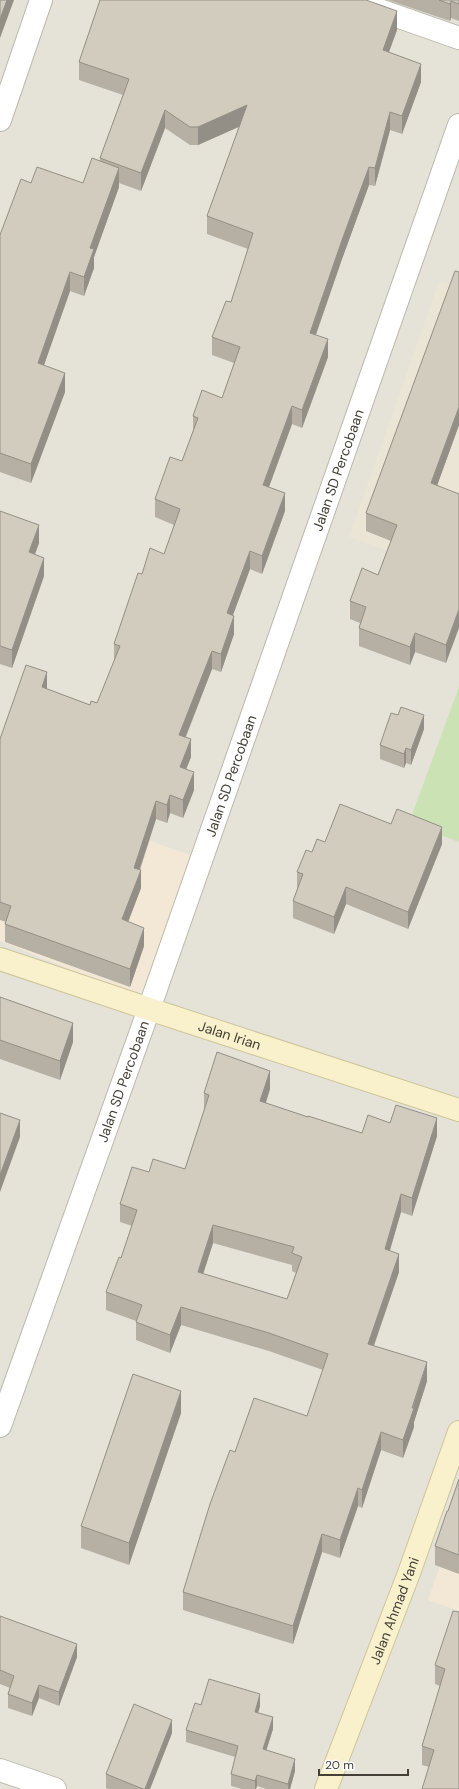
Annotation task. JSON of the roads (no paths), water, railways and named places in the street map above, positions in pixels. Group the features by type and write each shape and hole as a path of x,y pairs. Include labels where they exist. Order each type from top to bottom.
{"main road":[{"name":"Jalan Irian","path":"0,959 459,1110"},
{"name":"Jalan Ahmad Yani","path":"326,1789 409,1573 459,1432"}],"street":[{"path":"0,120 41,0"},
{"path":"351,0 459,38"},
{"name":"Jalan SD Percobaan","path":"0,1426 149,1009 459,125"},
{"path":"0,1770 55,1789"}]}
